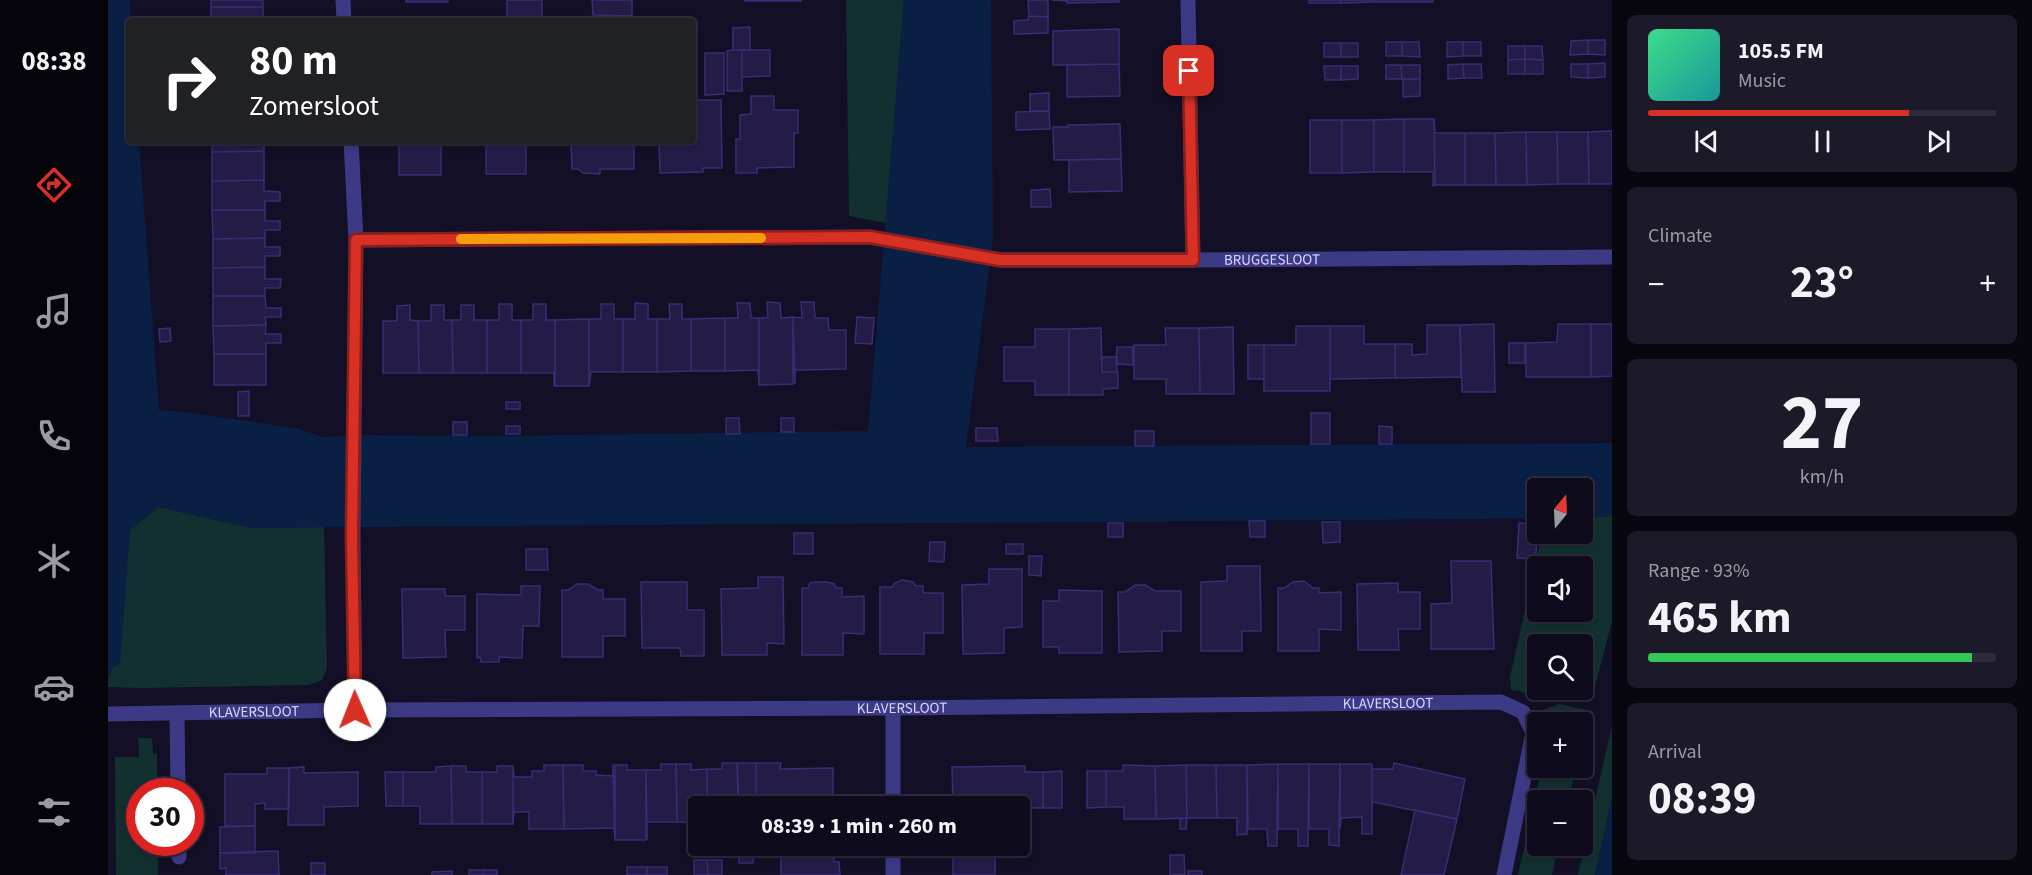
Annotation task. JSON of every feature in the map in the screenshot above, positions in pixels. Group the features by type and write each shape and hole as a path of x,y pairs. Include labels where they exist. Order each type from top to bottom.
{"street":[{"path":"343,0 344,18"},
{"path":"1188,0 1193,260"},
{"path":"351,144 356,240 352,536 355,710"},
{"name":"BRUGGESLOOT","path":"356,240 870,237 1000,260 1612,257"},
{"name":"KLAVERSLOOT","path":"108,714 355,710 1501,702 1523,711 1533,733 1504,875"},
{"path":"893,708 893,796"},
{"path":"177,713 178,778"},
{"path":"893,856 893,875"}],"green space":[{"path":"846,0 904,0 886,223 849,216"},
{"path":"158,507 252,528 324,526 327,669 322,680 309,685 108,687 108,678 113,667 130,530"},
{"path":"1612,516 1612,621 1593,690 1593,634 1527,634 1527,695 1511,690 1510,677 1527,601 1527,622 1593,622 1593,556 1537,556 1540,544 1593,544 1593,517"},
{"path":"1560,704 1588,712 1542,712"},
{"path":"1612,725 1612,798 1595,875 1578,875 1582,856 1593,856 1593,809"},
{"path":"138,738 152,738 153,754 157,754 157,778 126,778 126,856 158,856 158,875 116,875 115,757 139,757"},
{"path":"1540,778 1574,778 1571,790 1537,790"},
{"path":"1527,835 1527,856 1556,856 1552,875 1518,875"}],"water":[{"path":"108,0 129,0 131,18 126,18 126,144 139,144 159,410 296,428 323,437 868,431 904,0 991,0 993,239 966,447 1612,443 1612,516 1593,517 1593,478 1527,478 1527,518 252,528 158,507 130,530 120,664 113,667 108,678"},
{"path":"1612,798 1612,875 1595,875"}],"pier":[{"path":"108,688 111,688 111,751 108,751"}],"building":[{"path":"211,0 263,0 263,7 211,7"},
{"path":"406,0 448,0 448,2 406,2"},
{"path":"507,0 542,0 542,18 507,18"},
{"path":"592,0 632,0 632,16 593,15"},
{"path":"801,0 801,1 745,1"},
{"path":"1028,0 1048,0 1048,17 1029,16"},
{"path":"1052,0 1119,0 1119,2 1067,3 1067,1"},
{"path":"1309,0 1341,0 1341,3 1309,3"},
{"path":"1341,0 1373,0 1373,2 1341,3"},
{"path":"1373,0 1402,0 1402,2 1373,2"},
{"path":"1402,0 1433,0 1433,2 1402,2"},
{"path":"211,7 263,7 263,18 211,18"},
{"path":"1029,16 1048,17 1048,33 1014,34 1014,21 1028,20"},
{"path":"750,27 750,50 733,50 733,28"},
{"path":"1119,29 1119,64 1053,65 1053,31"},
{"path":"1588,40 1588,54 1570,55 1571,41"},
{"path":"1588,40 1605,40 1605,55 1588,54"},
{"path":"1386,42 1402,42 1402,56 1386,56"},
{"path":"1402,42 1419,42 1420,57 1402,56"},
{"path":"1447,42 1463,42 1463,56 1447,57"},
{"path":"1463,42 1481,42 1481,56 1463,56"},
{"path":"1324,43 1341,43 1341,57 1324,57"},
{"path":"1341,43 1358,43 1358,57 1341,57"},
{"path":"1508,46 1525,46 1525,59 1508,60"},
{"path":"1525,46 1542,46 1543,60 1525,59"},
{"path":"742,50 742,91 727,91 727,51"},
{"path":"742,50 770,50 770,76 742,77"},
{"path":"705,53 724,53 724,94 705,95"},
{"path":"1525,59 1525,74 1508,74 1508,60"},
{"path":"1525,59 1543,60 1543,74 1525,74"},
{"path":"1605,63 1605,77 1588,78 1588,64"},
{"path":"1119,64 1120,96 1067,97 1067,65"},
{"path":"1463,64 1481,64 1482,78 1464,78"},
{"path":"1463,64 1464,78 1448,79 1448,65"},
{"path":"1571,64 1588,64 1588,78 1571,77"},
{"path":"1386,65 1401,65 1402,79 1386,79"},
{"path":"1401,65 1420,65 1420,79 1402,79"},
{"path":"1324,66 1341,66 1341,80 1325,80"},
{"path":"1341,66 1358,66 1358,79 1341,80"},
{"path":"1403,79 1420,79 1420,96 1403,97"},
{"path":"1049,93 1049,111 1030,111 1030,94"},
{"path":"751,96 774,96 774,110 798,110 798,133 794,133 794,167 757,168 757,173 736,173 736,139 740,139 740,115 751,114"},
{"path":"696,100 721,100 722,168 703,168 703,172 660,173 659,144 696,144"},
{"path":"1049,111 1050,129 1016,130 1016,112"},
{"path":"1404,119 1404,172 1374,172 1374,120"},
{"path":"1404,119 1434,119 1435,185 1433,186 1433,172 1404,172"},
{"path":"1434,119 1435,133 1465,133 1465,185 1435,185"},
{"path":"1310,120 1342,120 1342,173 1310,173"},
{"path":"1342,120 1374,120 1374,172 1342,173"},
{"path":"1120,124 1121,159 1054,160 1053,127"},
{"path":"1612,131 1612,184 1589,184 1588,132"},
{"path":"1526,132 1557,132 1558,184 1527,185"},
{"path":"1526,132 1527,185 1496,185 1495,133"},
{"path":"1557,132 1588,132 1589,184 1558,184"},
{"path":"1465,133 1495,133 1496,185 1465,185"},
{"path":"212,144 264,144 264,151 212,152"},
{"path":"399,144 441,144 441,175 399,175"},
{"path":"486,144 526,144 526,174 486,174"},
{"path":"571,144 634,144 634,169 600,169 600,174 583,173 578,169 572,169"},
{"path":"264,151 264,180 212,181 212,152"},
{"path":"1121,159 1122,191 1069,192 1069,160"},
{"path":"264,180 264,191 280,192 280,201 265,201 265,210 212,210 212,181"},
{"path":"1050,189 1051,207 1031,207 1031,190"},
{"path":"212,210 265,210 265,221 280,221 280,230 265,230 265,238 213,239"},
{"path":"265,238 265,247 280,247 280,256 265,256 265,267 213,268 213,239"},
{"path":"265,267 265,279 281,279 280,288 265,288 265,296 213,296 213,268"},
{"path":"213,296 265,296 266,308 281,308 281,317 265,317 266,325 213,326"},
{"path":"767,302 780,303 781,318 793,317 793,384 759,385 759,318 768,318"},
{"path":"801,302 814,302 815,318 828,318 829,330 846,330 846,369 795,370 795,384 793,317 802,318"},
{"path":"635,303 648,304 648,319 657,319 657,372 623,372 623,319 635,319"},
{"path":"737,303 750,303 751,318 759,318 759,385 758,370 725,371 725,318 738,318"},
{"path":"499,304 512,304 512,320 521,320 521,373 487,373 487,320 499,320"},
{"path":"533,304 546,304 546,320 555,320 555,386 554,373 521,373 521,320 533,320"},
{"path":"601,304 614,304 614,319 623,319 623,372 591,372 589,386 589,319 601,319"},
{"path":"669,304 682,304 682,319 691,319 691,371 657,372 657,319 670,319"},
{"path":"410,305 410,320 418,321 419,373 383,373 383,321 397,321 397,306"},
{"path":"431,305 444,305 444,320 452,320 453,373 419,373 418,321 431,321"},
{"path":"461,305 474,305 474,320 487,320 487,373 453,373 452,320 461,320"},
{"path":"857,317 874,318 872,344 855,343"},
{"path":"725,318 725,371 691,371 691,319"},
{"path":"589,319 589,386 555,386 555,320"},
{"path":"1494,324 1495,392 1462,392 1460,325"},
{"path":"1558,324 1591,324 1591,377 1526,377 1526,343 1557,342"},
{"path":"1591,324 1612,324 1612,376 1591,377"},
{"path":"266,325 265,334 281,334 281,343 266,343 266,354 214,354 213,326"},
{"path":"1427,325 1460,325 1461,377 1395,378 1395,344 1412,344 1412,355 1427,354"},
{"path":"1296,326 1330,326 1330,391 1264,391 1264,345 1296,345"},
{"path":"1330,326 1364,326 1364,344 1395,344 1395,378 1330,379"},
{"path":"1233,327 1234,394 1200,394 1199,328"},
{"path":"170,328 171,341 160,342 159,329"},
{"path":"1101,328 1102,372 1118,372 1118,388 1103,389 1103,395 1069,395 1069,329"},
{"path":"1165,328 1199,328 1200,394 1166,394 1166,379 1134,379 1134,345 1166,345"},
{"path":"1035,329 1069,329 1069,395 1035,395 1035,381 1004,381 1004,347 1035,347"},
{"path":"1509,343 1525,343 1525,363 1509,363"},
{"path":"1248,345 1264,345 1264,379 1248,379"},
{"path":"1117,347 1133,347 1133,365 1116,364"},
{"path":"214,354 266,354 266,385 214,385"},
{"path":"1102,357 1117,357 1117,372 1102,372"},
{"path":"249,391 249,416 238,416 238,392"},
{"path":"506,402 520,402 520,409 506,409"},
{"path":"1311,413 1330,413 1330,444 1311,444"},
{"path":"726,418 739,418 740,434 726,434"},
{"path":"781,418 794,418 794,432 781,432"},
{"path":"453,422 467,422 467,435 453,435"},
{"path":"506,426 520,426 520,434 506,434"},
{"path":"1379,426 1392,427 1392,444 1379,444"},
{"path":"976,428 997,428 998,441 976,441"},
{"path":"1135,431 1154,431 1154,446 1135,446"},
{"path":"1249,521 1265,521 1265,537 1250,537"},
{"path":"1322,522 1340,522 1340,542 1323,543"},
{"path":"1108,523 1123,523 1123,537 1108,537"},
{"path":"1519,523 1527,523 1527,544 1536,544 1536,556 1517,558"},
{"path":"794,533 813,533 813,554 794,554"},
{"path":"930,542 945,542 944,562 929,561"},
{"path":"1006,544 1023,544 1023,554 1006,554"},
{"path":"526,549 547,549 548,570 526,570"},
{"path":"1029,556 1042,556 1041,576 1029,575"},
{"path":"1451,561 1491,561 1494,649 1431,649 1431,604 1452,603"},
{"path":"1227,566 1260,566 1261,631 1242,631 1242,651 1201,651 1201,582 1227,581"},
{"path":"989,569 1022,569 1022,627 1004,628 1004,653 963,654 962,585 989,584"},
{"path":"758,577 783,577 784,644 767,643 767,655 722,655 721,589 758,588"},
{"path":"902,580 913,582 916,586 923,586 923,593 943,593 943,633 924,633 924,654 880,654 880,587 892,587"},
{"path":"1304,581 1313,588 1319,588 1319,593 1341,592 1341,630 1319,629 1319,651 1278,651 1278,588 1284,588 1293,582"},
{"path":"641,582 687,582 687,610 704,610 704,656 681,656 680,648 642,648"},
{"path":"827,582 834,584 836,588 842,588 842,597 864,596 864,634 843,633 843,655 802,655 802,588 808,588 810,583"},
{"path":"1398,583 1398,592 1420,592 1420,629 1398,629 1399,650 1358,650 1357,584"},
{"path":"577,584 588,584 598,590 603,590 603,599 625,599 625,636 603,636 603,657 562,657 562,590 568,590"},
{"path":"1135,585 1145,585 1155,591 1181,591 1181,631 1162,631 1162,651 1119,652 1118,592 1125,592"},
{"path":"521,586 540,586 539,626 523,626 522,658 499,657 499,662 481,662 480,657 477,658 477,594 521,595"},
{"path":"402,589 445,589 445,596 465,596 465,630 445,630 446,657 403,658"},
{"path":"1059,590 1102,591 1102,653 1059,653 1059,647 1043,647 1043,601 1059,601"},
{"path":"722,763 737,763 738,796 707,796 707,769 722,769"},
{"path":"737,763 756,763 756,796 738,796"},
{"path":"756,763 781,763 780,769 833,768 833,796 756,796"},
{"path":"1394,763 1465,779 1457,819 1372,802 1372,769 1393,769"},
{"path":"613,764 615,840 614,828 564,829 563,765 583,765 583,771 596,771 596,775 613,776"},
{"path":"661,764 676,764 677,822 647,822 647,840 646,770 661,770"},
{"path":"676,764 691,764 691,770 707,769 707,796 688,796 688,822 677,822"},
{"path":"1278,764 1309,764 1308,846 1298,846 1298,829 1278,829"},
{"path":"1278,764 1277,846 1268,846 1267,829 1248,829 1247,765"},
{"path":"1309,764 1340,764 1339,846 1329,845 1329,829 1309,829"},
{"path":"1340,764 1372,764 1372,834 1362,834 1362,817 1341,818 1340,829"},
{"path":"544,765 563,765 564,829 529,829 529,812 514,812 513,824 513,766 514,777 532,777 532,771 544,771"},
{"path":"615,765 627,765 627,770 646,770 646,840 615,840"},
{"path":"1123,765 1155,766 1156,819 1124,819 1124,807 1106,807 1106,771 1123,771"},
{"path":"1186,765 1187,818 1156,819 1155,766"},
{"path":"1186,765 1216,765 1217,818 1187,818"},
{"path":"1216,765 1247,765 1247,834 1237,835 1237,818 1217,818"},
{"path":"451,766 466,766 466,772 482,772 482,824 452,824"},
{"path":"451,766 452,824 420,824 420,806 403,806 403,772 436,772 436,767"},
{"path":"497,766 513,766 513,824 482,824 482,772 497,772"},
{"path":"1025,766 1025,772 1043,772 1043,808 1030,808 1030,796 953,796 952,767"},
{"path":"304,767 304,773 358,772 358,806 324,807 324,825 288,825 289,768"},
{"path":"267,768 289,768 289,809 265,809 265,803 255,804 255,826 225,826 225,774 267,774"},
{"path":"1062,771 1062,808 1043,808 1043,772"},
{"path":"1087,771 1106,771 1106,807 1087,808"},
{"path":"385,772 403,772 403,806 386,806"},
{"path":"1415,810 1457,819 1444,875 1401,875"},
{"path":"1187,818 1186,829 1180,829 1180,819"},
{"path":"255,826 255,853 220,853 220,827"},
{"path":"278,851 279,875 226,875 226,868 220,869 220,853"},
{"path":"1170,855 1184,855 1185,874 1170,875"},
{"path":"739,856 753,856 753,863 739,863"},
{"path":"781,856 834,856 834,862 839,862 840,875 781,875"},
{"path":"953,856 995,856 995,875 953,875"},
{"path":"694,860 707,860 708,875 694,875"},
{"path":"707,860 722,860 722,875 708,875"},
{"path":"311,863 325,863 325,875 311,875"},
{"path":"627,867 647,867 647,875 627,875"},
{"path":"647,867 667,867 667,875 647,875"},
{"path":"469,870 483,870 483,875 469,875"},
{"path":"483,870 497,870 497,875 483,875"},
{"path":"452,871 452,875 432,875 432,872"},
{"path":"1188,871 1202,871 1202,875 1188,875"}],"slow traffic":[{"path":"461,239 761,238"}],"route":[{"path":"355,710 352,536 356,240 870,237 1000,260 1193,260 1189,71"}]}
